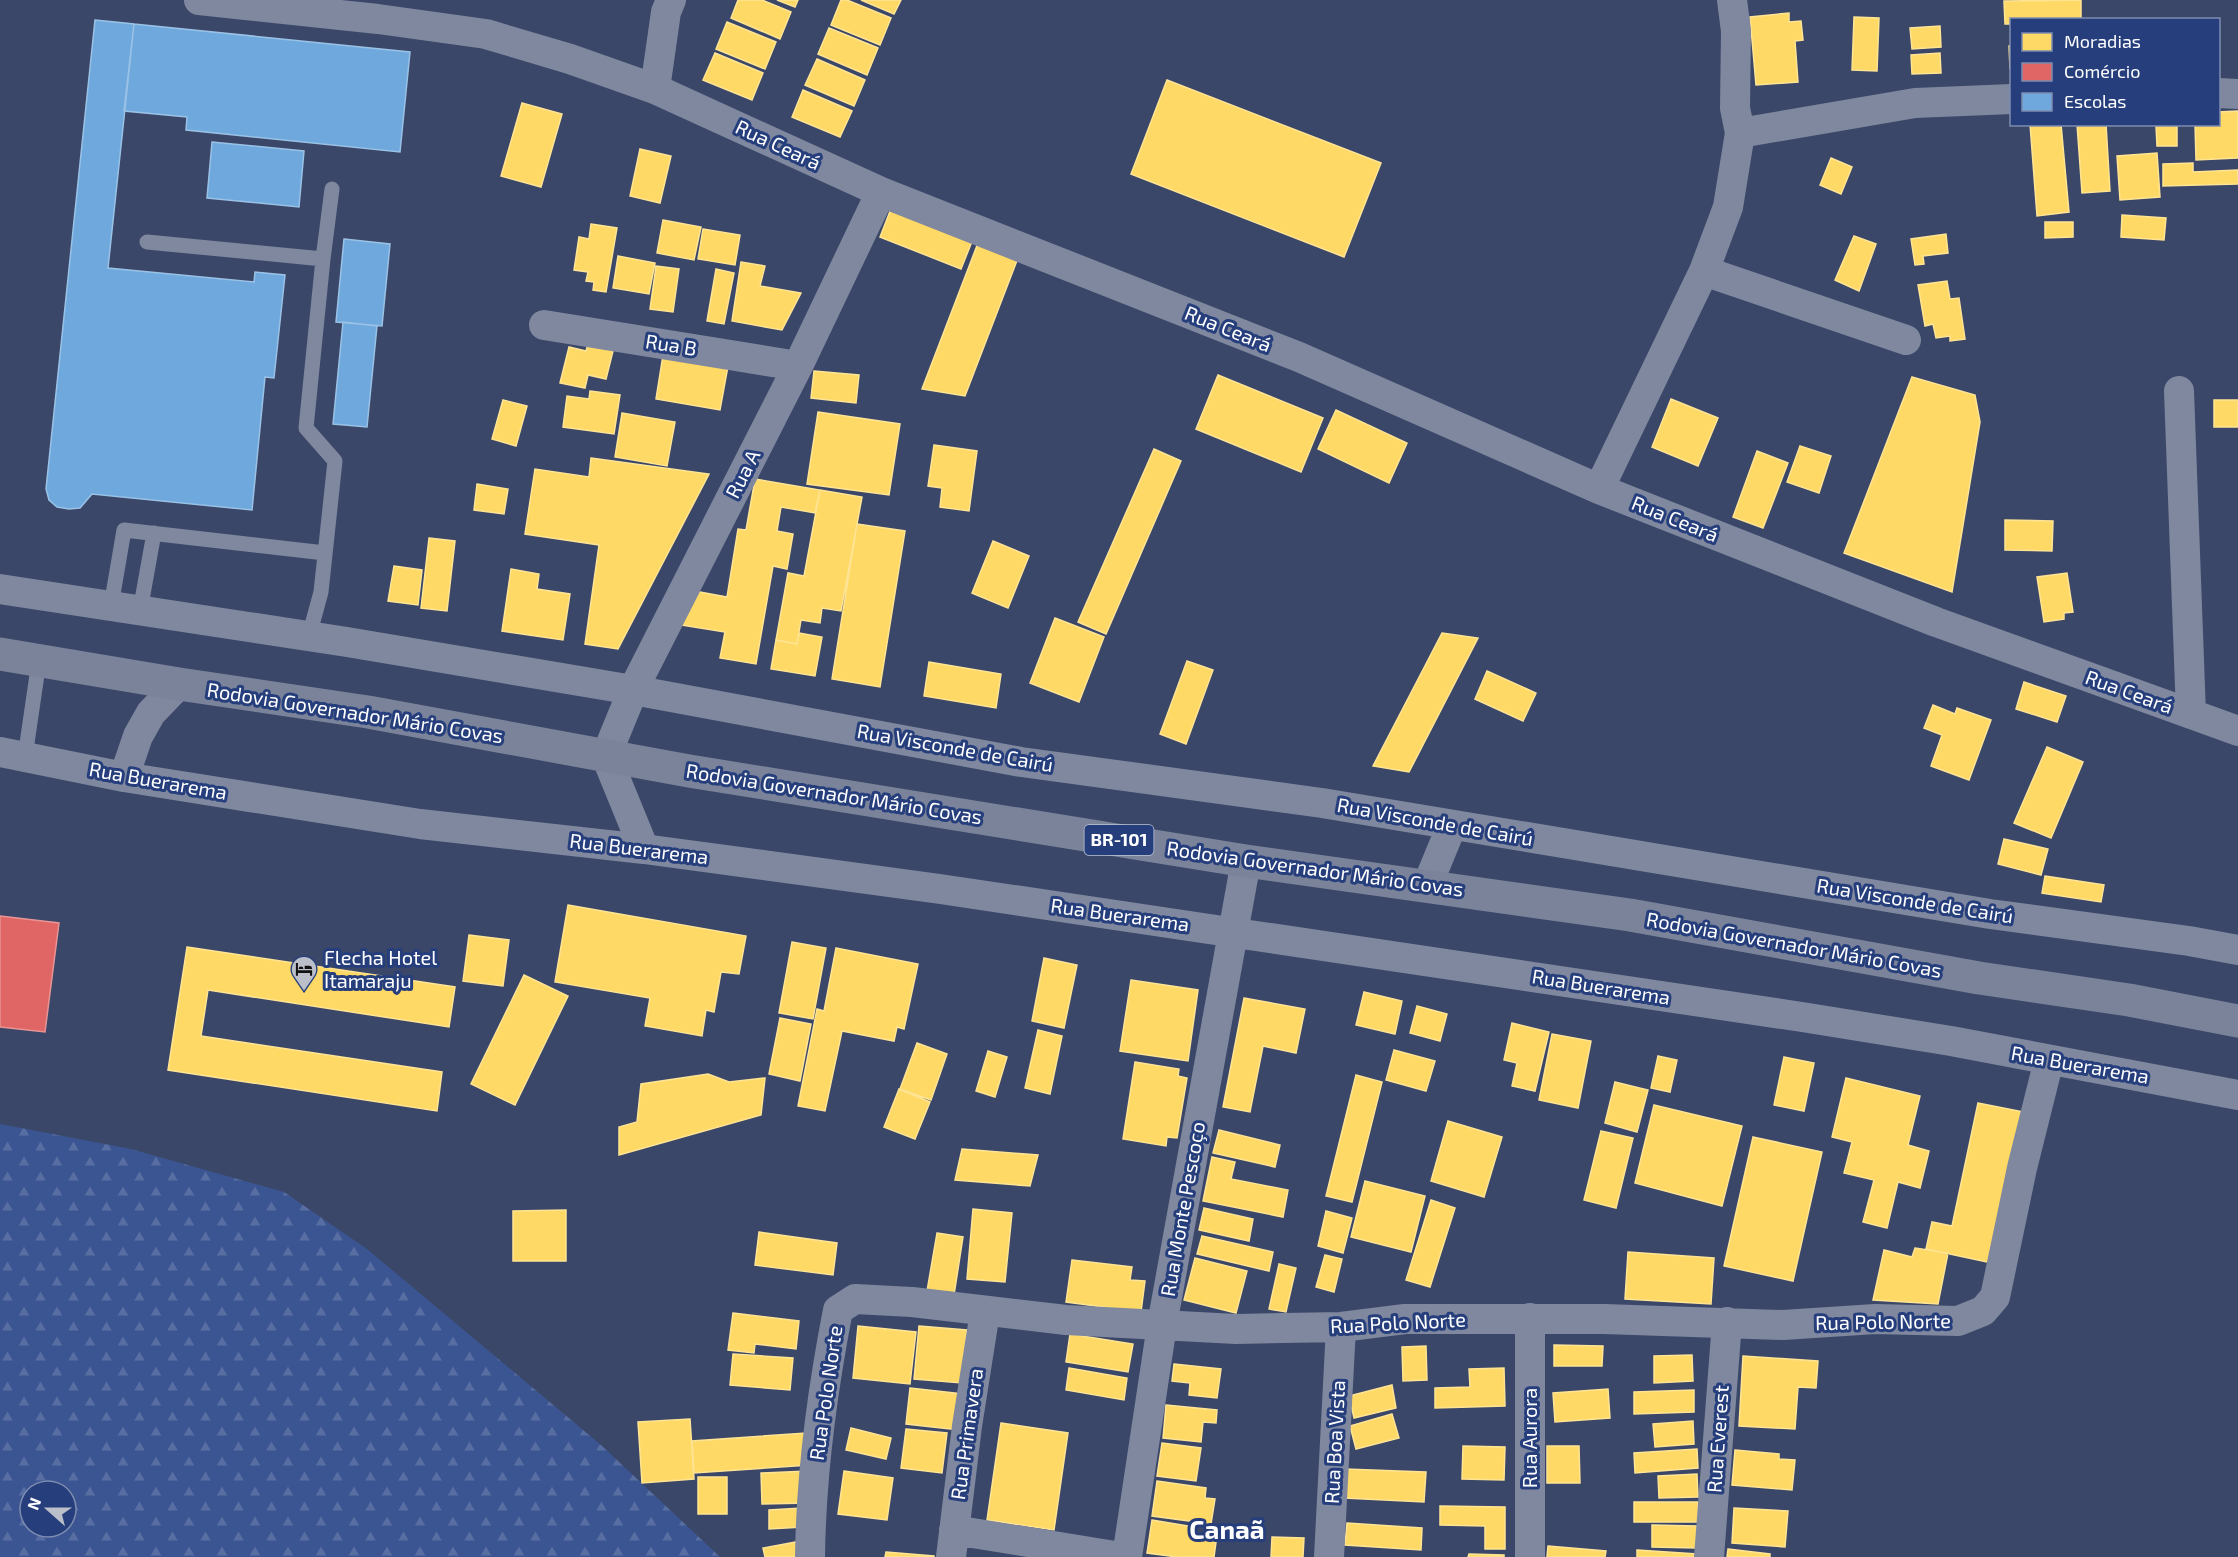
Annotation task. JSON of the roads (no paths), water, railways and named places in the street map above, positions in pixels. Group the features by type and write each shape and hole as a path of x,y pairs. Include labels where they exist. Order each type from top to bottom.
{"highway":[{"name":"Rodovia Governador Mário Covas","path":"0,654 178,684 368,712 689,771 1246,861 1630,915 1979,978 2129,1000 2238,1021"}],"street":[{"name":"Rua Ceará","path":"199,0 378,19 486,34 570,59 655,89 881,192 1299,357 1599,489 1936,622 2238,731"},
{"path":"655,89 666,12 672,0"},
{"path":"1599,489 1704,271 1728,207 1740,133 1735,108 1736,31 1732,0"},
{"path":"2220,93 2238,94"},
{"path":"1740,133 1915,103 2010,99"},
{"name":"Rua A","path":"606,756 633,690 798,366 881,192"},
{"path":"1704,271 1906,340"},
{"name":"Rua B","path":"544,325 798,366"},
{"path":"2179,391 2191,714"},
{"name":"Rua Visconde de Cairú","path":"0,589 309,636 633,690 1021,762 1322,803 1956,909 2189,941 2238,950"},
{"path":"124,777 138,736 151,713 178,684"},
{"name":"Rua Buerarema","path":"13,754 124,777 420,824 644,849 1233,932 1813,1019 1952,1041 2238,1095"},
{"path":"606,756 644,849"},
{"path":"1427,886 1452,825"},
{"name":"Rua Monte Pescoço","path":"1127,1557 1162,1325 1246,861"},
{"name":"Rua Polo Norte","path":"810,1557 810,1524 819,1416 838,1310 855,1299 912,1302 1066,1320 1236,1329 1341,1327 1405,1319 1530,1318 1783,1325 1875,1319 1958,1321 1983,1311 1995,1297 2022,1168 2049,1060"},
{"name":"Rua Primavera","path":"952,1544 985,1312"},
{"name":"Rua Aurora","path":"1530,1318 1530,1557"},
{"name":"Rua Everest","path":"1709,1557 1726,1322"},
{"name":"Rua Boa Vista","path":"1329,1557 1341,1327"},
{"path":"952,1544 1121,1557"}],"lane":[{"path":"309,636 321,592 335,461 306,428 322,258 332,189"},
{"path":"147,242 322,258"},
{"path":"126,608 124,530 325,553"},
{"path":"126,608 154,533"},
{"path":"13,754 39,661"}],"place":[{"name":"Flecha Hotel Itamaraju","path":"304,992"}],"district":[{"name":"Canaã","path":"1227,1530"}]}
